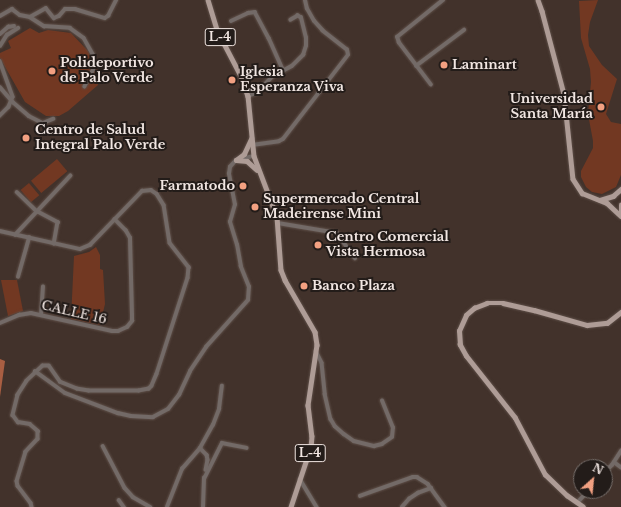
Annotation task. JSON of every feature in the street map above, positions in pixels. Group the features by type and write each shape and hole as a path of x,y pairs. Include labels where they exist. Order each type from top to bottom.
{"main road":[{"name":"L-4","path":"208,0 217,30 242,78 248,96 254,156 273,203 278,223 281,270 285,280 315,332 316,351 308,405 312,436 311,447 291,507"},
{"path":"538,0 564,94 573,179 582,193 590,198 600,200 611,206 621,217"},
{"path":"236,160 244,154 252,138"},
{"path":"236,160 248,161 259,171"},
{"path":"600,200 613,196 621,188"},
{"path":"621,205 621,217"},
{"path":"583,507 560,490 544,473 515,418 466,356 460,345 459,331 466,315 474,308 487,303 502,303 534,310 587,325 607,323 621,312"}],"street":[{"path":"30,17 46,8 54,18 59,16 65,9 75,9 105,18 108,16 116,0"},
{"path":"252,145 279,141 283,139 348,55 347,50 323,31 314,21 307,9 305,0"},
{"path":"431,85 399,43 397,37 443,0"},
{"path":"0,16 12,8 20,15 30,17 44,26 70,28 78,33 88,42 95,67 85,87"},
{"path":"232,21 248,13 255,12 283,70"},
{"path":"248,96 256,93 273,76 292,66 303,56 306,46 305,30 301,18 298,16 291,20"},
{"path":"0,34 8,27 14,26"},
{"path":"0,46 7,35 18,28"},
{"path":"416,66 464,30"},
{"path":"0,61 13,97 13,102 0,116"},
{"path":"0,87 13,102 29,116 43,123 53,119"},
{"path":"35,371 65,393 118,413 130,416 153,417 164,413 179,395 190,371 206,347 248,300 249,287 241,267 237,245 230,222 235,206 229,170 236,160 254,156"},
{"path":"15,235 70,176"},
{"path":"0,231 75,249 85,248 115,220 142,191 151,190 157,194 164,205 170,243 188,267 188,278 152,386 144,391 89,391 78,389 60,382 49,366 43,366 35,371 18,395 13,415 18,422 30,424 38,432 38,439 26,452 18,481 18,486 31,503 32,507"},
{"path":"16,192 37,211 58,222 54,244"},
{"name":"CALLE 16","path":"0,323 26,313 112,331 123,330 130,324 132,315 130,238 126,231 115,220"},
{"path":"278,223 337,233 355,258"},
{"path":"18,277 29,238"},
{"path":"41,315 43,287"},
{"path":"316,351 322,363 325,394 332,419 344,434 354,441 370,445 382,444 392,437 393,428 382,401"},
{"path":"167,507 182,469 200,448 213,425 219,409 222,386"},
{"path":"204,479 222,442 247,448"},
{"path":"103,446 133,498 150,507"},
{"path":"200,448 207,455 208,460 204,479 203,507"},
{"path":"621,451 614,462 621,467"},
{"path":"360,496 413,477 423,479 445,507"},
{"path":"300,479 317,507"},
{"path":"402,507 409,499 418,493 431,488"},
{"path":"578,503 581,499"},
{"path":"119,500 124,507"}],"shaded area":[{"path":"598,0 590,22 588,35 589,46 602,65 617,79 606,114 611,122 621,124 621,175 616,187 602,194 592,192 586,187 581,177 581,171 593,148 593,141 588,114 591,82 590,69 581,38 579,1"},
{"name":"Polideportivo de Palo Verde","path":"30,28 39,33 48,30 71,33 88,51 98,68 96,75 98,85 68,111 59,116 46,116 25,102 0,58 0,53 11,48 8,41"},
{"path":"57,159 67,171 41,193 31,181"},
{"path":"29,183 39,195 31,202 21,190"},
{"path":"96,247 100,255 100,269 103,270 105,304 100,325 71,319 74,256 89,252"},
{"path":"1,280 17,280 23,311 8,316"},
{"path":"0,359 5,361 0,397"}],"place":[{"name":"Laminart","path":"444,65"},
{"name":"Polideportivo de Palo Verde","path":"52,71"},
{"name":"Iglesia Esperanza Viva","path":"232,80"},
{"name":"Universidad Santa María","path":"601,107"},
{"name":"Centro de Salud Integral Palo Verde","path":"26,138"},
{"name":"Farmatodo","path":"243,186"},
{"name":"Supermercado Central Madeirense Mini","path":"255,207"},
{"name":"Centro Comercial Vista Hermosa","path":"318,245"},
{"name":"Banco Plaza","path":"304,286"}]}
